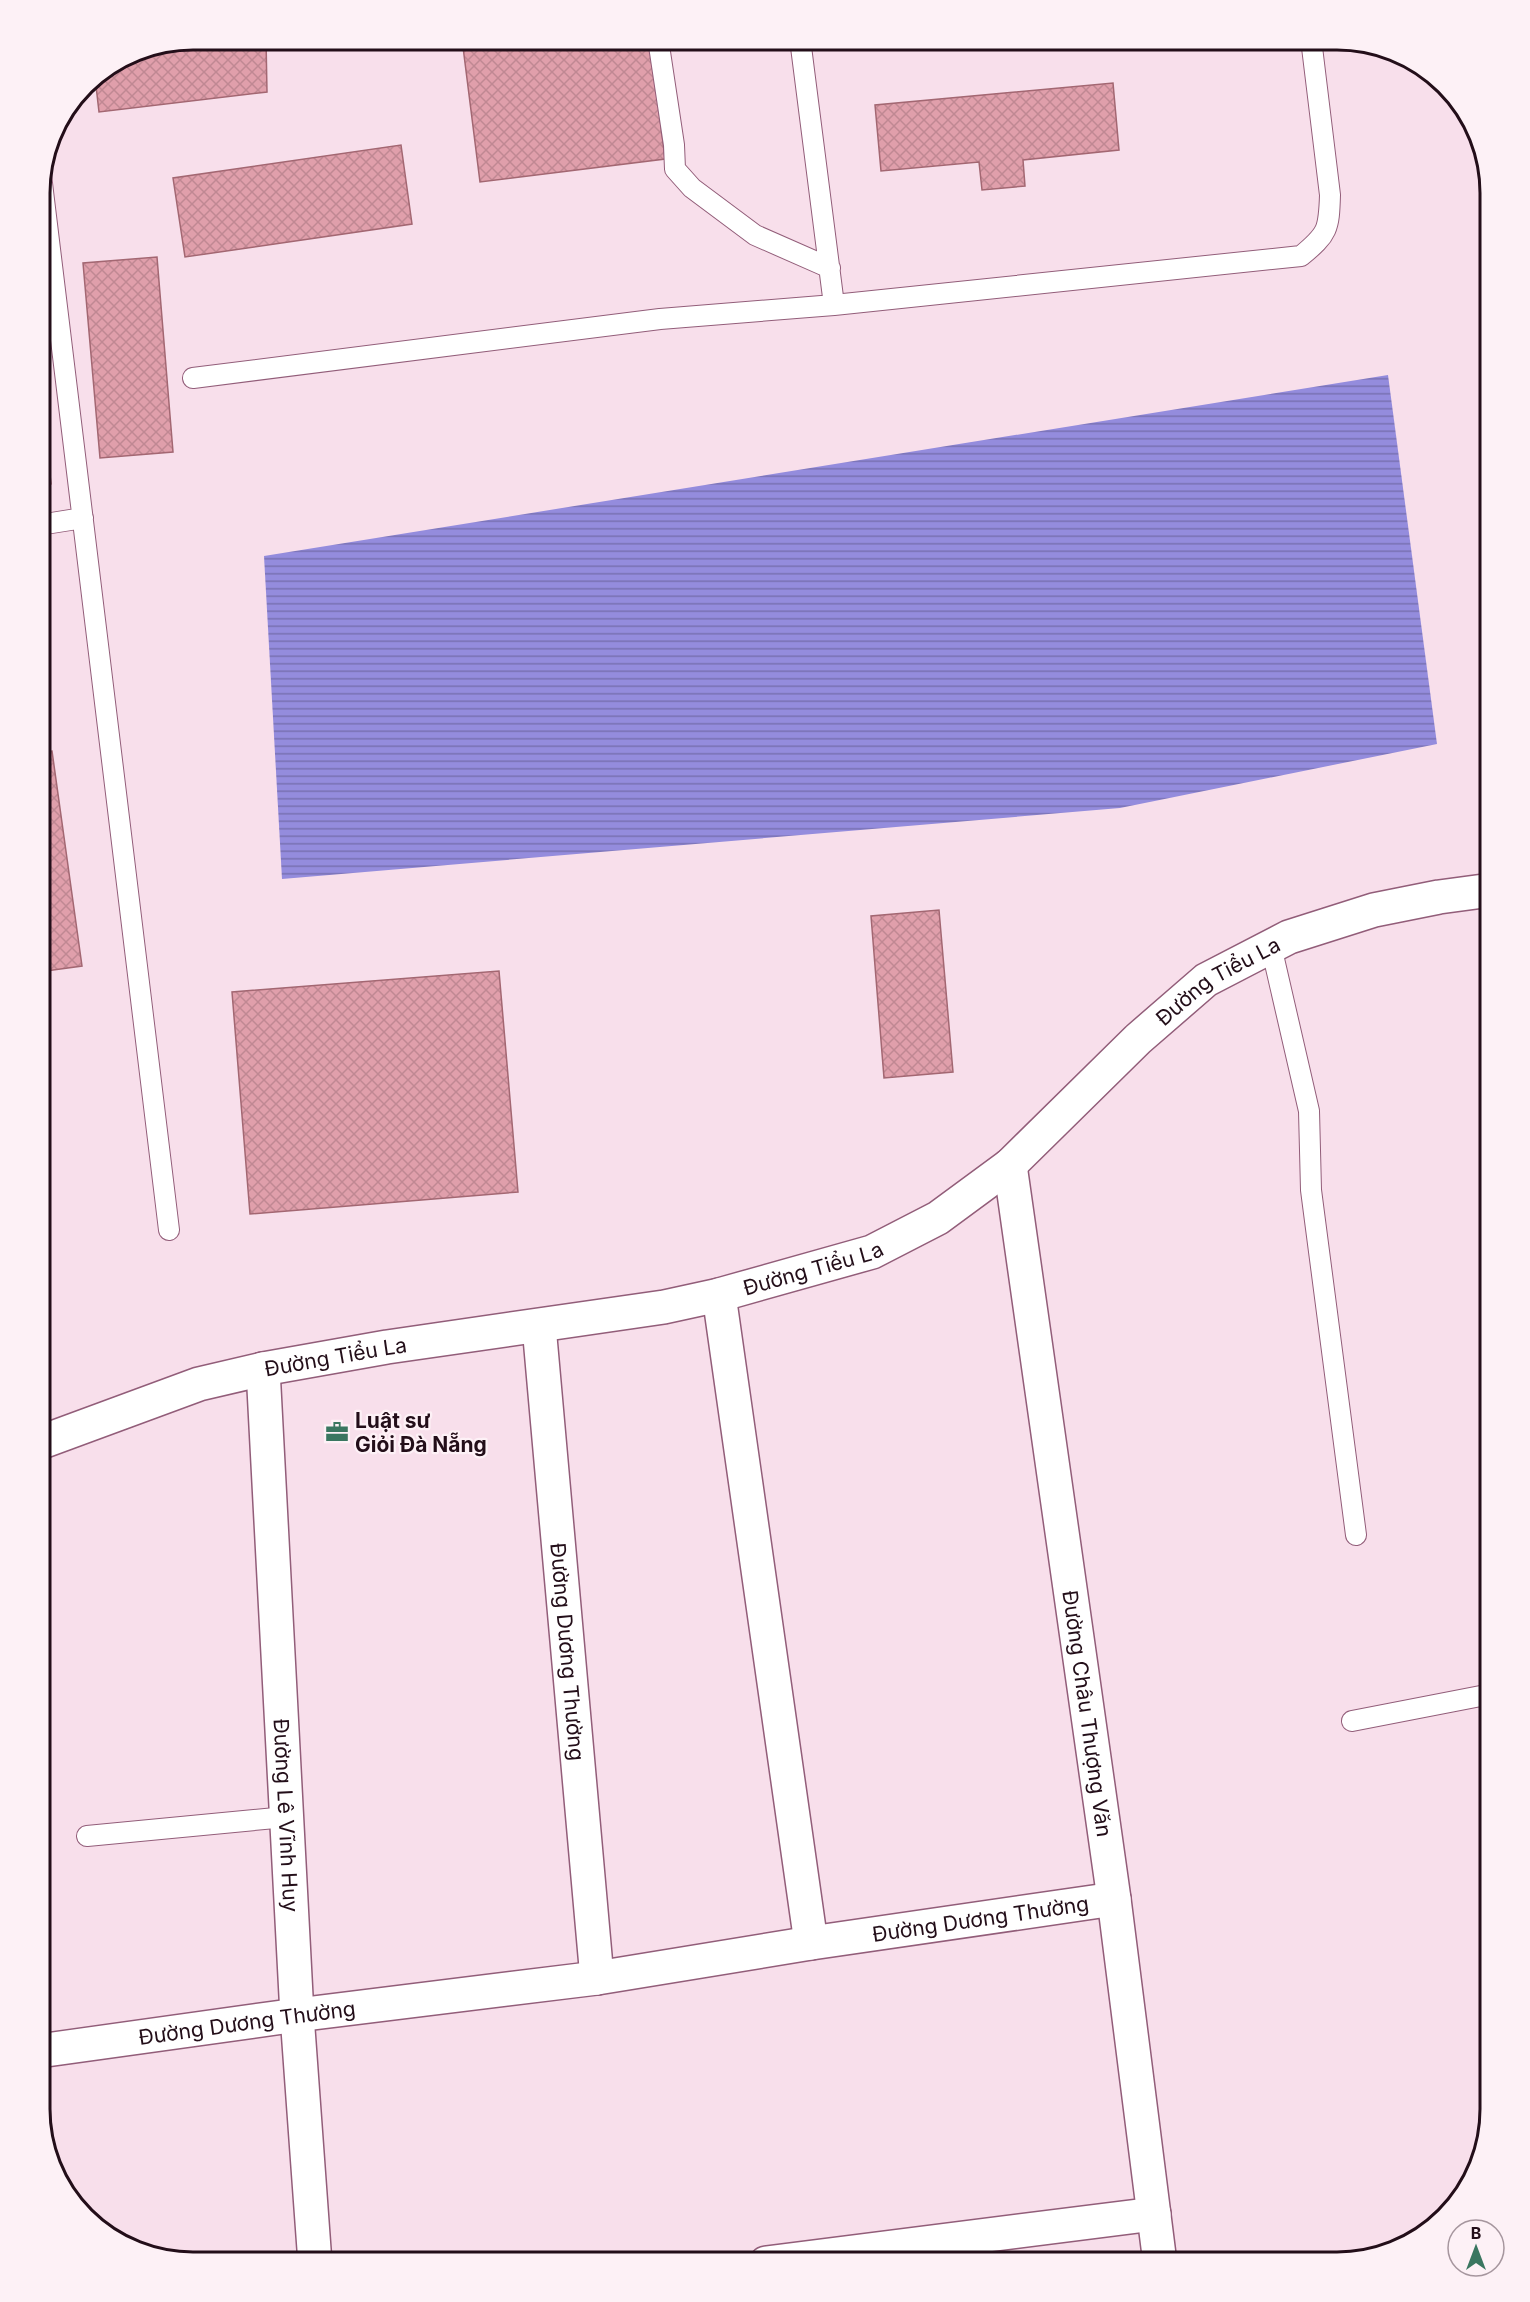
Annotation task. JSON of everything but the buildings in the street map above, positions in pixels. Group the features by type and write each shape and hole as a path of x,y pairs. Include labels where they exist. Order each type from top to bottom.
{"street":[{"name":"Đường Tiểu La","path":"50,1439 200,1384 263,1369 387,1347 664,1306 719,1295 872,1252 938,1218 1010,1165 1138,1039 1206,980 1289,937 1374,910 1480,891"},
{"name":"Đường Châu Thượng Văn","path":"1010,1165 1114,1899 1159,2252"},
{"path":"719,1295 811,1943"},
{"name":"Đường Dương Thường","path":"539,1326 597,1978"},
{"name":"Đường Lê Vĩnh Huy","path":"263,1369 297,2015 314,2252"},
{"name":"Đường Dương Thường","path":"50,2049 297,2015 597,1978 811,1943 1114,1899"},
{"path":"885,2252 1154,2214"}],"lane":[{"path":"660,50 674,146 675,169 692,188 755,235 830,268"},
{"path":"801,50 834,305"},
{"path":"193,378 660,319 834,305 1301,256 1321,240 1329,220 1330,195 1312,50"},
{"path":"50,248 169,1230"},
{"path":"50,523 83,518"},
{"path":"1271,946 1309,1111 1311,1190 1356,1535"},
{"path":"1352,1720 1480,1696"},
{"path":"87,1836 286,1817"}],"shaded area":[{"path":"1388,375 1437,744 1120,808 282,879 264,556"}],"place":[{"name":"Luật sư Giỏi Đà Nẵng","path":"337,1432"}]}
